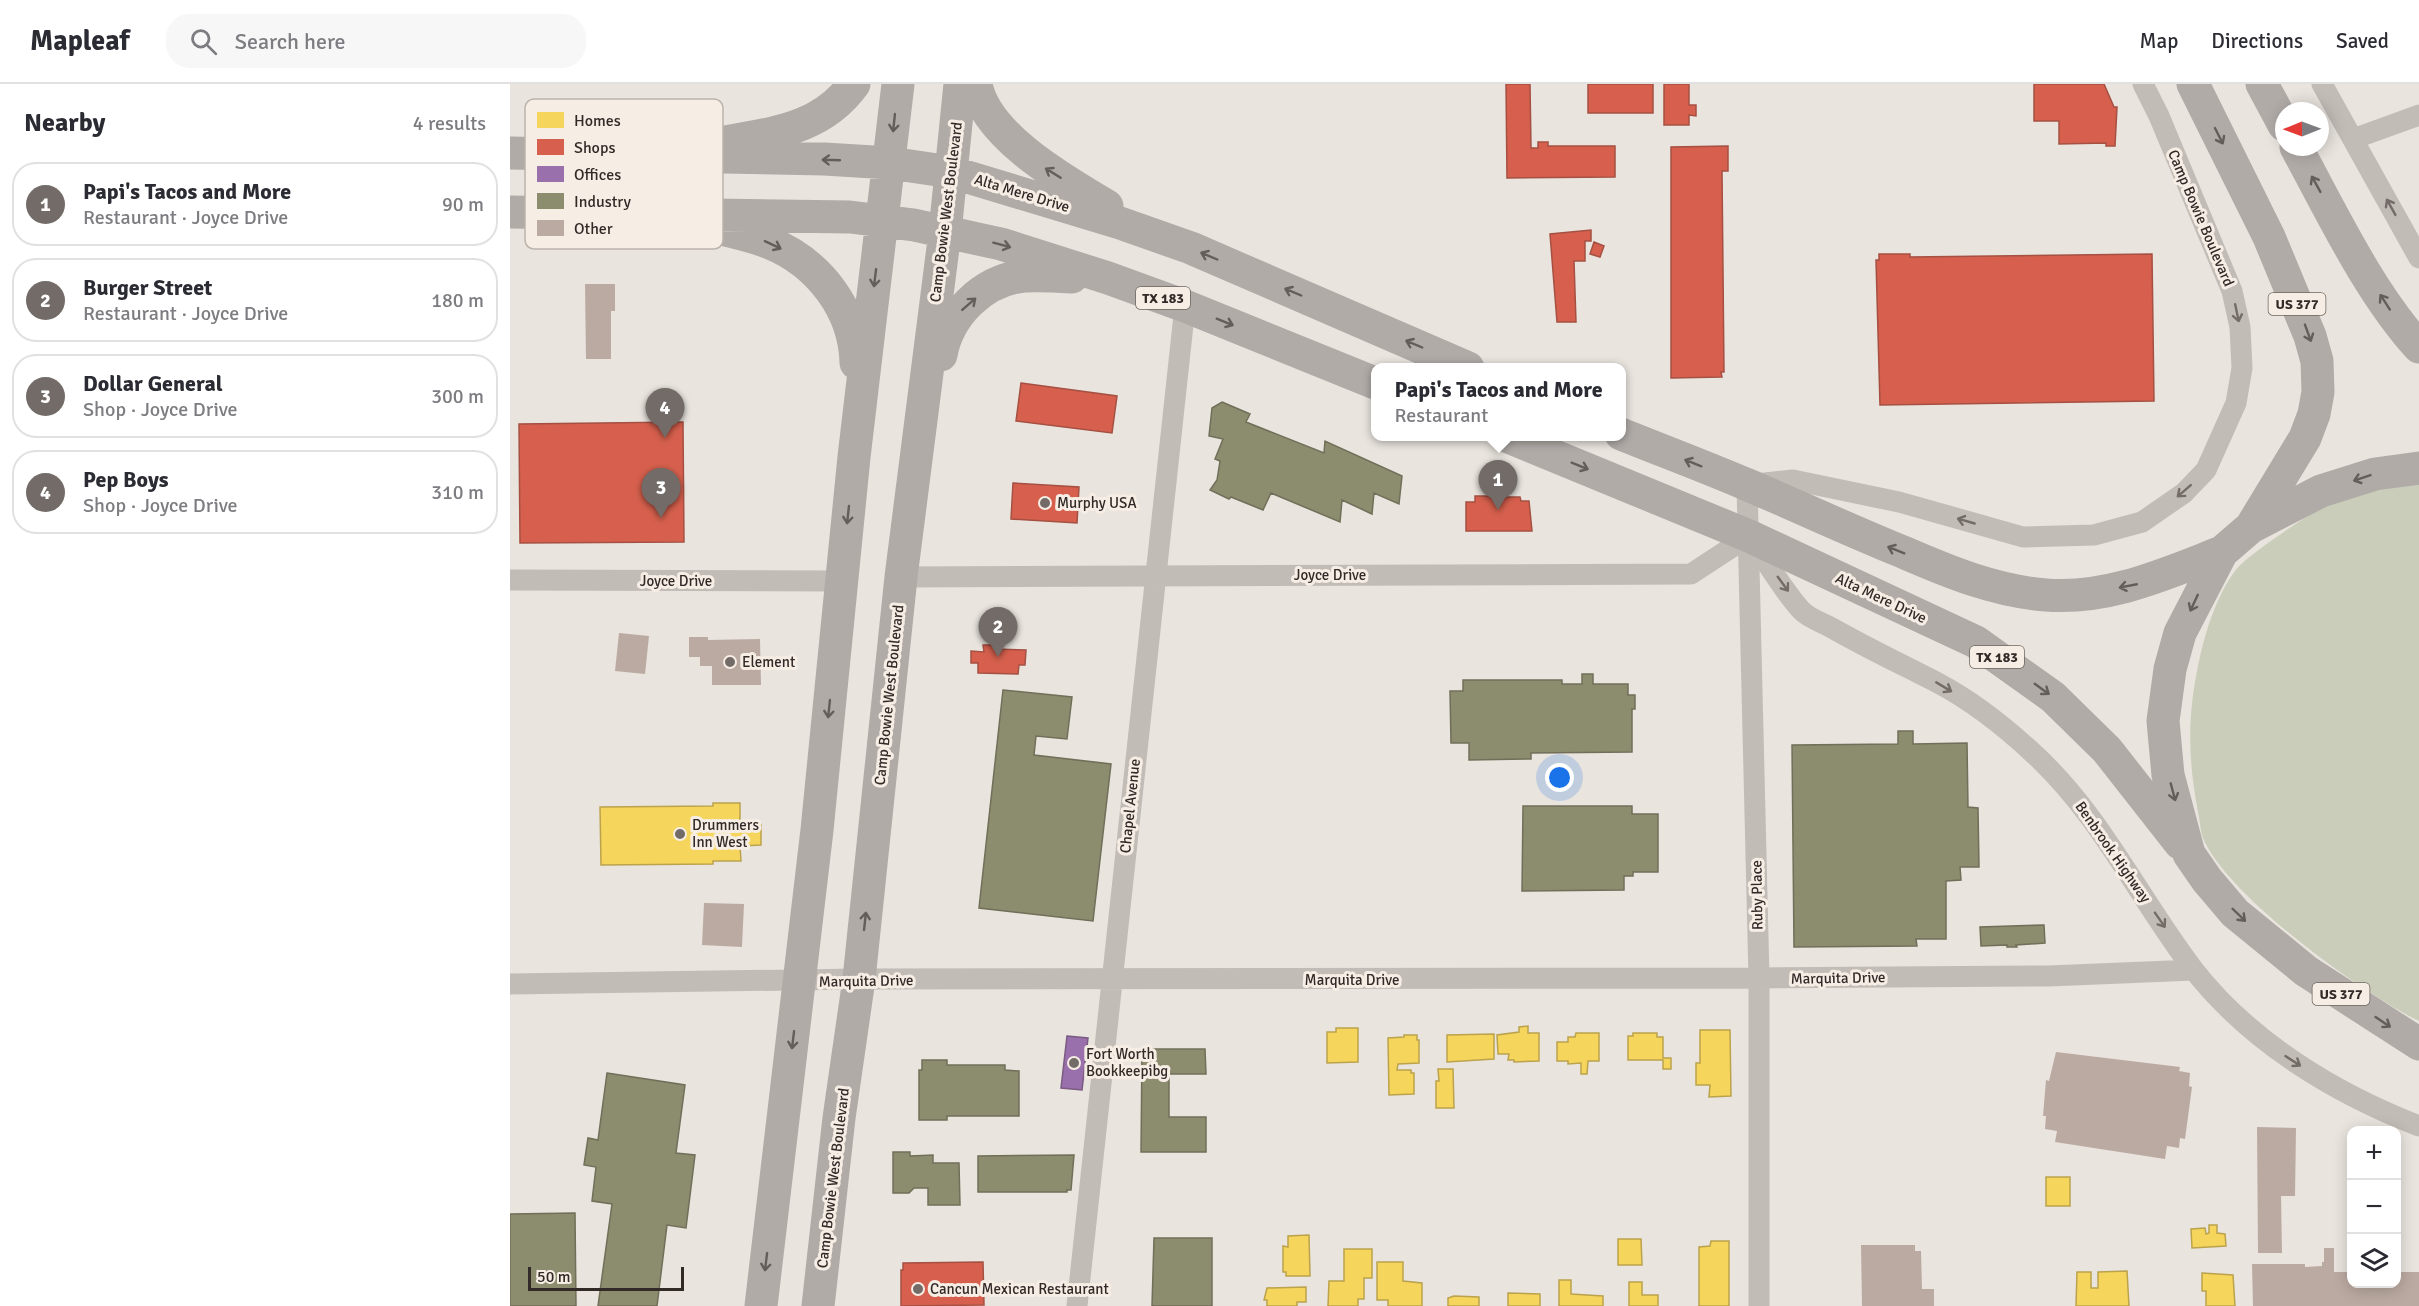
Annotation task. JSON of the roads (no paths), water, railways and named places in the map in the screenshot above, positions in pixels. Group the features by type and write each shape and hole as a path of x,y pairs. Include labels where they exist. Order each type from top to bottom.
{"main road":[{"path":"723,143 800,127 825,114 843,99 854,84"},
{"path":"761,1306 800,982 854,457 898,84"},
{"name":"Camp Bowie West Boulevard","path":"818,1306 839,1118 859,979 905,540 945,232 960,84"},
{"path":"976,84 992,118 1046,169 1157,236"},
{"name":"US 377","path":"2193,84 2269,237 2310,336 2317,361 2318,392 2314,414 2305,438 2251,527 2222,552 2181,633 2170,669 2163,721 2168,775 2188,854 2235,913 2306,971 2419,1044"},
{"path":"2262,84 2275,108"},
{"name":"Alta Mere Drive","path":"510,153 525,153"},
{"path":"2301,156 2366,271 2405,332 2419,347"},
{"name":"Alta Mere Drive","path":"723,158 890,163 951,172 1120,223 1191,248 1456,363"},
{"name":"TX 183","path":"510,212 525,212"},
{"name":"TX 183","path":"723,216 850,217 882,220 1001,244 1108,278 1185,306 1371,382"},
{"path":"723,229 770,243 799,258 832,289 850,325 856,358 854,457"},
{"path":"905,540 943,342 955,317 989,288 1022,276 1108,278"},
{"path":"1626,436 1747,484 1817,517 1969,580 2048,595 2094,593 2137,585 2222,552"},
{"name":"Alta Mere Drive","path":"1518,441 1749,537 1977,642 2053,697 2107,750 2188,854"},
{"path":"2251,527 2321,491 2375,474 2419,468"}],"street":[{"name":"Camp Bowie Boulevard","path":"1747,484 1793,480 1899,502 2023,537 2094,535 2142,522 2184,493 2206,470 2236,403 2242,368 2240,327 2232,291 2159,116 2143,84"},
{"path":"2322,84 2419,258"},
{"path":"2353,139 2419,115"},
{"name":"Chapel Avenue","path":"1077,1306 1185,306"},
{"name":"Ruby Place","path":"1747,484 1759,978 1759,1306"},
{"name":"Joyce Drive","path":"901,577 1691,574 1749,537"},
{"name":"Benbrook Highway","path":"1749,537 1802,612 1941,685 1987,715 2034,754 2099,827 2155,915 2194,970 2234,1012 2288,1058 2364,1104 2419,1126"},
{"name":"Joyce Drive","path":"510,580 841,581"},
{"name":"Marquita Drive","path":"510,984 800,982 859,979 1112,981 2030,976 2194,970"}],"place":[{"name":"Pep Boys","path":"665,438"},
{"name":"Murphy USA","path":"1045,503"},
{"name":"Papi's Tacos and More","path":"1498,510"},
{"name":"Dollar General","path":"661,518"},
{"name":"Burger Street","path":"998,657"},
{"name":"Element","path":"730,662"},
{"name":"Drummers Inn West","path":"680,834"},
{"name":"Fort Worth Bookkeepibg","path":"1074,1063"},
{"name":"Cancun Mexican Restaurant","path":"918,1289"}]}
